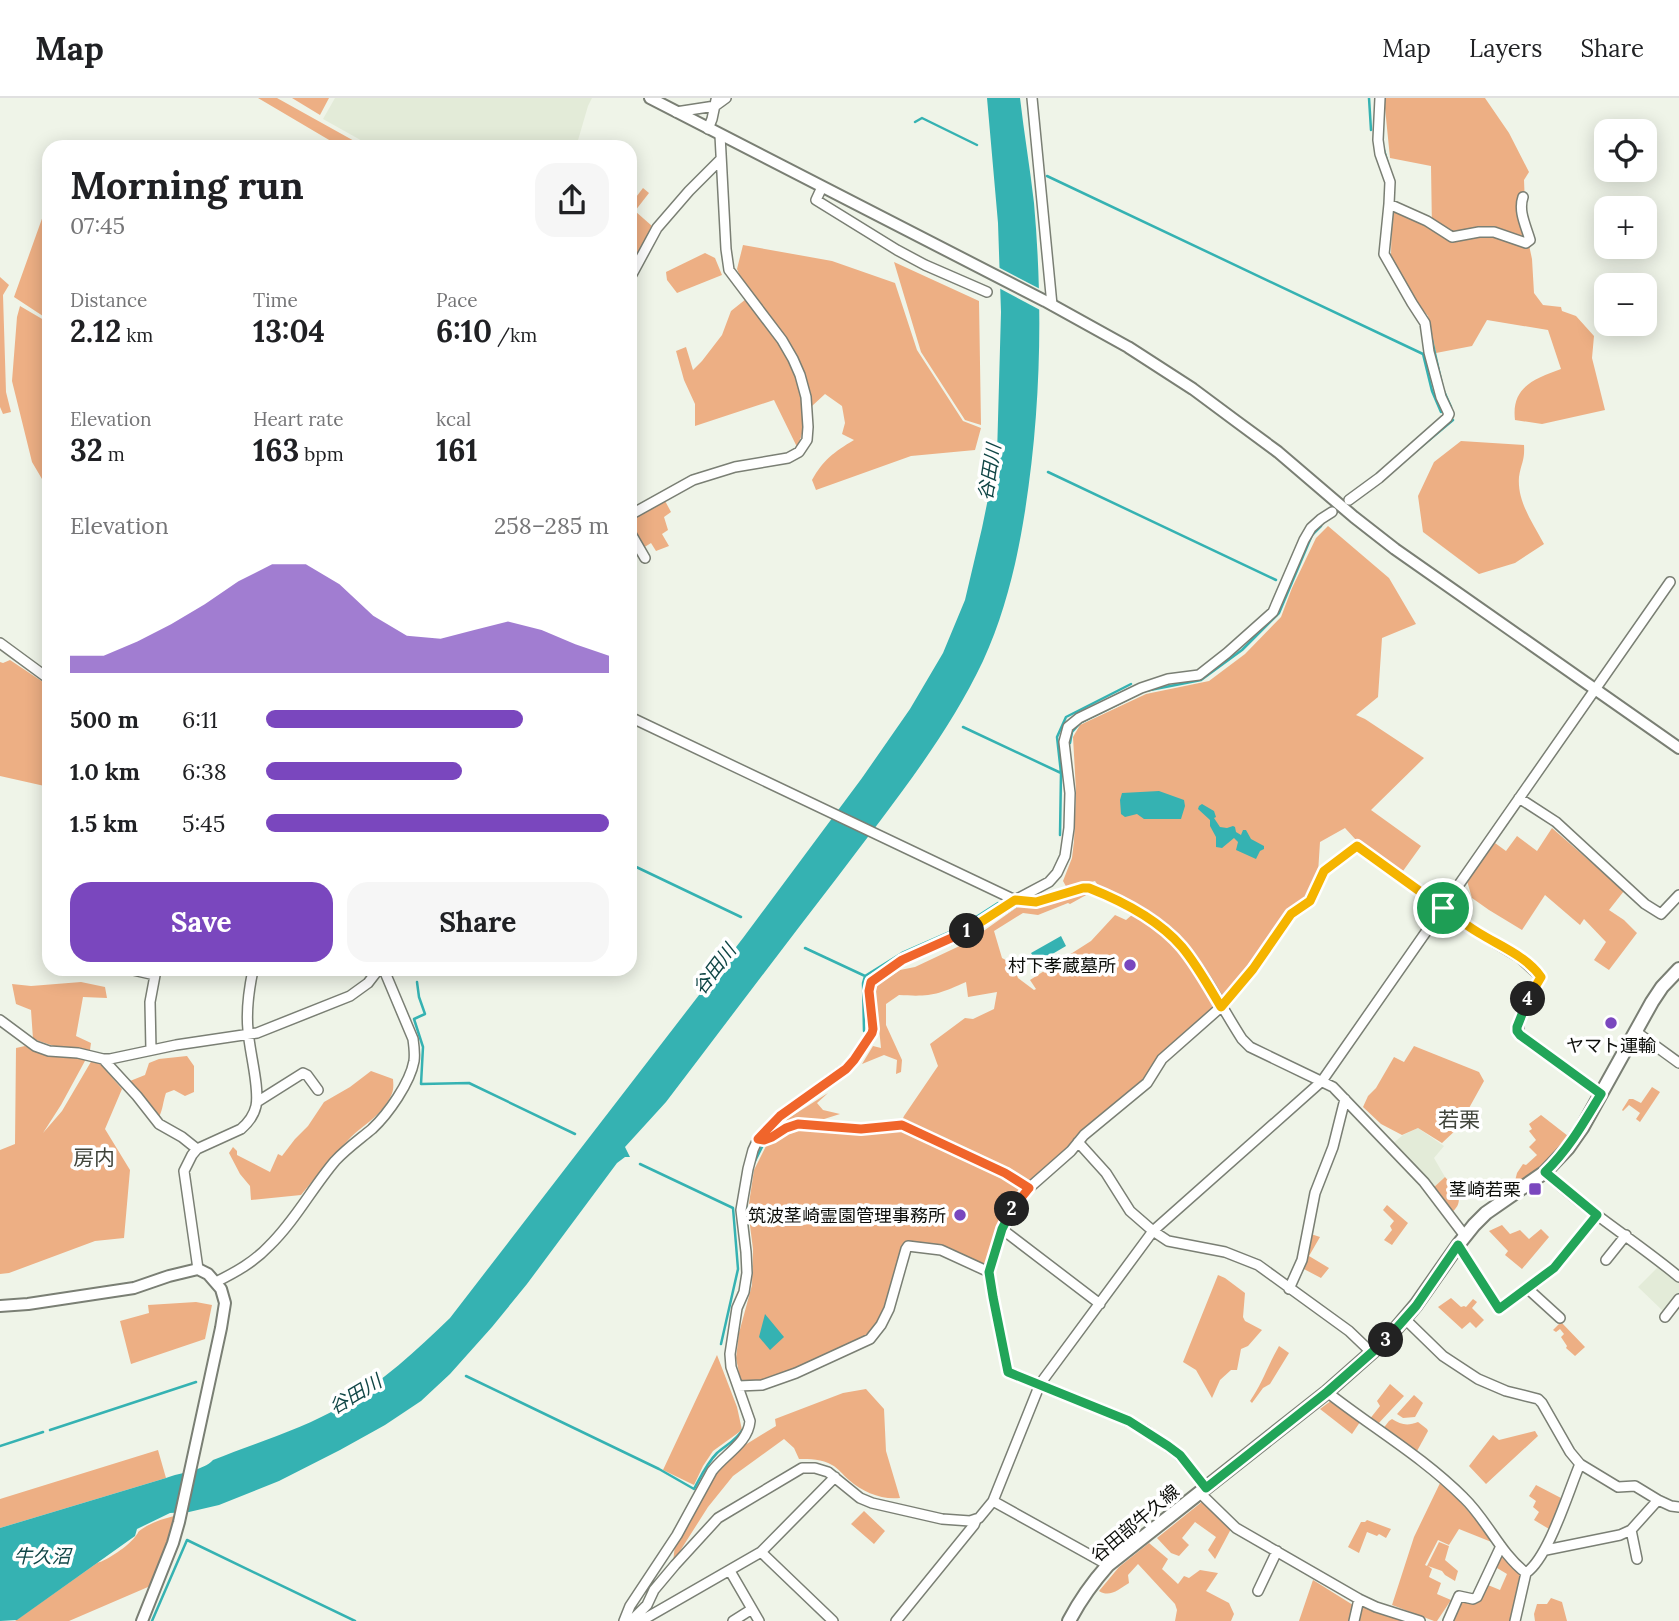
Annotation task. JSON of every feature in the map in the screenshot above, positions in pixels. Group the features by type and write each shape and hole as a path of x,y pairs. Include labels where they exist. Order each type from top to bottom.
{"main road":[{"name":"谷田部牛久線","path":"1069,1621 1090,1585 1127,1549 1373,1353 1405,1319 1461,1240 1486,1213 1545,1172 1582,1128 1635,1031 1662,987 1679,969"}],"street":[{"path":"650,98 1049,303 1128,347 1193,389 1278,452 1395,549 1679,748"},
{"path":"676,112 726,98"},
{"path":"1032,98 1049,303"},
{"path":"1349,500 1379,478 1449,414 1441,397 1429,352 1425,323 1384,254 1390,182 1378,140 1380,98"},
{"path":"708,129 715,102"},
{"path":"637,511 693,480 734,467 788,458 799,452 807,440 806,397 793,359 782,340 729,270 720,135"},
{"path":"637,265 657,228 721,159"},
{"path":"822,187 816,200 897,250 987,292"},
{"path":"1390,204 1427,221 1452,237 1494,232 1525,243 1530,240 1521,210 1523,197"},
{"path":"624,1621 630,1606 677,1535 712,1471 747,1434 750,1421 731,1367 730,1354 737,1308 744,1292 747,1273 741,1210 748,1169 758,1139 780,1116 846,1069 854,1060 873,1029 869,991 871,982 902,960 972,929 1015,900 1049,882 1057,873 1065,856 1070,816 1064,742 1068,727 1079,718 1141,688 1168,679 1199,675 1227,653 1273,612 1311,528 1332,512"},
{"path":"637,544 645,558"},
{"path":"896,1621 993,1501 1040,1384 1153,1231 1322,1081 1595,689 1676,583"},
{"path":"0,643 42,674"},
{"path":"637,720 1015,900 1036,902 1089,888 1128,906 1159,925 1182,947 1242,1039 1250,1047 1333,1087 1424,1182 1461,1240 1499,1309 1554,1268 1597,1215"},
{"path":"1519,798 1556,822 1657,912 1661,914 1679,895"},
{"path":"1420,1621 1359,1599 1236,1528 1203,1490 1180,1455 1145,1430 1008,1372 989,1272 1001,1231 1015,1204 1029,1188 1084,1135 1147,1083 1162,1059 1221,1007 1253,969 1291,914 1310,901 1324,871 1357,846 1538,972 1541,977 1529,997 1517,1031 1601,1094"},
{"path":"150,1050 151,995 155,976"},
{"path":"198,1269 184,1171 197,1149 241,1129 253,1115 257,1102 248,1035 252,976"},
{"path":"0,1020 35,1046 103,1059 202,1040 248,1035 350,996 373,976"},
{"path":"216,1282 255,1260 271,1245 337,1159 374,1127 399,1094 411,1071 415,1052 413,1039 387,976"},
{"path":"1635,1031 1679,1063"},
{"path":"103,1059 159,1124 197,1149"},
{"path":"257,1102 303,1073 318,1090"},
{"path":"1289,1289 1302,1259 1315,1193 1333,1147 1345,1099"},
{"path":"758,1139 764,1140 798,1124 861,1129 902,1125 994,1167 1029,1188"},
{"path":"1078,1142 1106,1173 1130,1211 1153,1231 1168,1241 1218,1250 1266,1270 1349,1331 1373,1353"},
{"path":"1545,1172 1679,1277"},
{"path":"1001,1231 1100,1304"},
{"path":"1606,1260 1626,1236"},
{"path":"738,1386 762,1385 796,1373 870,1339 889,1309 908,1246 941,1250 989,1272"},
{"path":"0,1306 134,1288 198,1269 208,1274 222,1289 225,1303 221,1328 179,1522 142,1621"},
{"path":"1527,1288 1560,1318"},
{"path":"1665,1317 1679,1300"},
{"path":"1405,1319 1443,1356 1478,1379 1506,1391 1538,1399 1580,1464 1618,1487 1635,1486 1658,1500 1679,1507"},
{"path":"1327,1392 1423,1460 1443,1478 1474,1509 1501,1546 1526,1573"},
{"path":"1515,1621 1526,1573 1546,1550 1580,1464"},
{"path":"631,1621 647,1605 654,1590 675,1565 718,1518 803,1468 822,1469 860,1498 872,1503 942,1519 976,1520"},
{"path":"641,1621 761,1552 835,1477"},
{"path":"1546,1550 1620,1535 1631,1530 1658,1500"},
{"path":"993,1501 1108,1566"},
{"path":"1631,1530 1637,1559"},
{"path":"1448,1621 1459,1597 1477,1597 1501,1546"},
{"path":"1258,1591 1277,1551"},
{"path":"761,1552 833,1621"},
{"path":"730,1571 759,1621"},
{"path":"1354,1621 1359,1599"},
{"path":"733,1621 752,1609"}],"shaded area":[{"path":"258,98 277,98 352,140 329,140"},
{"path":"292,98 329,98 320,115"},
{"path":"335,98 592,98 578,140 360,140 323,119"},
{"path":"1384,98 1485,98 1509,133 1529,172 1524,180 1526,231 1532,259 1534,293 1543,305 1561,307 1562,311 1576,316 1594,336 1592,358 1605,410 1542,424 1515,420 1515,408 1521,392 1542,376 1561,369 1548,330 1487,320 1472,346 1436,353 1428,316 1409,293 1391,255 1392,207 1432,230 1431,166 1390,158"},
{"path":"643,188 649,193 637,208 637,196"},
{"path":"637,213 652,226 637,255"},
{"path":"42,219 42,315 14,297"},
{"path":"743,245 832,261 895,283 917,350 963,421 981,428 975,450 911,456 816,490 812,480 820,467 854,440 842,434 845,423 842,406 825,394 812,406 805,373 790,343 742,281 737,269"},
{"path":"705,253 715,258 722,275 677,293 667,280 666,272"},
{"path":"894,262 979,301 981,425 965,420 921,352"},
{"path":"0,277 9,285 3,295 6,392 11,412 3,414 0,407"},
{"path":"746,299 776,337 797,380 804,421 797,447 774,400 695,426 695,404 684,380 676,351 686,347 693,370 722,335 731,311"},
{"path":"20,306 42,319 42,479 32,462 12,381"},
{"path":"1461,441 1524,445 1519,486 1527,512 1544,544 1515,563 1479,574 1423,532 1418,496 1434,462"},
{"path":"664,499 671,512 664,517 668,530 662,534 669,546 656,551 651,543 643,548 637,535 637,516"},
{"path":"1328,526 1389,578 1416,624 1382,638 1378,697 1356,715 1424,758 1371,810 1421,846 1403,871 1356,840 1345,828 1320,842 1318,873 1305,900 1223,1002 1188,949 1159,919 1099,887 1095,881 1067,888 1063,881 1072,858 1074,841 1076,791 1073,737 1080,725 1146,694 1209,681 1245,654 1281,617 1316,538"},
{"path":"10,660 42,681 42,785 0,776 0,662"},
{"path":"1552,828 1624,891 1609,910 1637,933 1609,970 1594,960 1606,942 1584,919 1580,925 1545,895 1522,930 1472,898 1467,881 1495,843 1506,851 1517,836 1537,851"},
{"path":"1079,893 1088,894 1070,904 1038,915 1023,913 994,931 1002,958 1013,964 1018,978 1036,989 1030,980 1091,941 1115,915 1126,920 1133,914 1177,949 1214,1003 1213,1010 1160,1055 1145,1080 1081,1132 1069,1147 1030,1181 1021,1193 988,1266 907,1243 887,1304 870,1335 791,1372 741,1383 736,1358 739,1333 752,1285 753,1249 748,1210 754,1170 767,1144 795,1127 899,1127 938,1066 930,1044 965,1018 973,1019 994,1009 997,992 968,997 966,982 933,994 899,995 886,1004 886,1025 902,1060 901,1072 896,1074 897,1060 884,1055 862,1064 873,1046 881,1048 875,988 900,970 915,967 968,942 1020,905 1036,906"},
{"path":"81,982 105,987 107,998 83,997 76,1036 91,1043 90,1050 54,1046 33,1039 31,1010 16,1004 12,984 31,986"},
{"path":"25,1046 47,1054 86,1059 43,1133 62,1111 92,1060 98,1061 122,1089 105,1129 130,1170 124,1238 95,1241 0,1274 0,1150 15,1144 16,1048"},
{"path":"1414,1046 1479,1072 1484,1081 1458,1128 1442,1143 1418,1128 1402,1135 1381,1124 1363,1107 1394,1057 1404,1062"},
{"path":"187,1056 194,1066 194,1092 185,1096 174,1090 166,1093 158,1119 130,1081 145,1075 149,1063 159,1059"},
{"path":"371,1071 393,1079 392,1095 378,1114 351,1137 301,1195 251,1200 250,1186 229,1153 233,1147 237,1155 270,1172 278,1154 282,1156 308,1126 324,1102"},
{"path":"1652,1087 1660,1092 1640,1122 1636,1119 1640,1113 1629,1105 1622,1110 1629,1099 1641,1103"},
{"path":"828,1093 817,1103 823,1110 840,1114 775,1131 784,1121"},
{"path":"1541,1115 1568,1136 1546,1162 1519,1185 1515,1181 1517,1173 1523,1164 1526,1165 1537,1155 1529,1147 1536,1140 1529,1131 1532,1129 1529,1124"},
{"path":"1418,1128 1444,1146 1434,1158 1445,1177 1432,1189 1391,1145"},
{"path":"1445,1177 1456,1190 1459,1199 1451,1213 1432,1189"},
{"path":"1387,1205 1408,1223 1392,1245 1384,1240 1392,1230 1390,1226 1394,1221 1383,1210"},
{"path":"1502,1225 1510,1234 1520,1230 1529,1239 1541,1229 1549,1237 1522,1269 1505,1255 1508,1251 1489,1231"},
{"path":"1311,1234 1320,1237 1309,1256 1329,1268 1321,1278 1302,1268"},
{"path":"1659,1266 1679,1282 1679,1293 1664,1312 1638,1287"},
{"path":"1218,1275 1245,1293 1243,1317 1245,1321 1262,1330 1248,1346 1241,1349 1237,1370 1231,1370 1220,1380 1212,1398 1196,1370 1183,1362"},
{"path":"1451,1298 1461,1307 1466,1307 1473,1299 1477,1302 1472,1308 1484,1320 1476,1328 1470,1322 1462,1329 1438,1307"},
{"path":"196,1302 212,1305 205,1339 131,1364 120,1321 149,1313 148,1305"},
{"path":"1561,1322 1585,1347 1575,1356 1566,1348 1561,1337 1564,1334 1560,1329 1556,1332 1553,1330"},
{"path":"1279,1346 1289,1353 1270,1384 1263,1388 1252,1403 1250,1401"},
{"path":"717,1355 737,1407 742,1430 713,1451 694,1485 663,1470"},
{"path":"1390,1384 1404,1396 1377,1425 1369,1420 1380,1406 1377,1401"},
{"path":"866,1389 884,1409 886,1451 900,1498 886,1498 866,1491 828,1463 799,1459 794,1448 784,1439 733,1476 708,1507 673,1562 675,1545 721,1465 745,1445 776,1426 775,1419 843,1393"},
{"path":"1414,1395 1423,1403 1415,1417 1403,1418 1397,1414"},
{"path":"1332,1400 1360,1422 1352,1434 1320,1409"},
{"path":"1392,1419 1405,1424 1418,1422 1427,1429 1417,1451 1382,1430"},
{"path":"1535,1431 1538,1436 1486,1484 1469,1466 1493,1435 1499,1440"},
{"path":"158,1450 166,1478 0,1528 0,1499"},
{"path":"1441,1481 1494,1543 1459,1529 1449,1545 1438,1540 1425,1565 1427,1566 1439,1542 1449,1546 1445,1560 1458,1571 1455,1581 1442,1571 1428,1566 1432,1569 1429,1577 1441,1583 1437,1594 1451,1600 1437,1621 1434,1621 1392,1605 1414,1537"},
{"path":"1536,1485 1561,1498 1549,1529 1534,1520 1539,1512 1533,1507 1536,1501 1529,1496"},
{"path":"1203,1501 1231,1529 1215,1559 1208,1550 1216,1537 1195,1522 1182,1538 1189,1545 1179,1556 1171,1553 1157,1538"},
{"path":"864,1511 885,1531 874,1544 851,1524"},
{"path":"174,1516 173,1532 152,1584 148,1587 69,1621 15,1621 97,1563 118,1552 142,1529"},
{"path":"1367,1520 1391,1529 1386,1538 1367,1532 1359,1553 1348,1547 1361,1522"},
{"path":"1149,1543 1168,1559 1162,1569 1178,1584 1184,1576 1189,1578 1200,1570 1218,1573 1206,1591 1229,1603 1234,1614 1231,1621 1175,1621 1175,1604 1138,1564 1128,1575 1129,1583 1111,1593 1099,1591 1119,1567"},
{"path":"1502,1552 1522,1574 1512,1621 1450,1621 1461,1599 1474,1604 1488,1585 1500,1590 1507,1574 1497,1568"},
{"path":"1313,1580 1353,1605 1349,1621 1299,1621"},
{"path":"1551,1598 1562,1602 1567,1621 1535,1621 1537,1604 1547,1604"},
{"path":"1361,1604 1411,1621 1357,1621"}],"water":[{"name":"牛久沼","path":"987,98 1020,98 1034,203 1039,280 1039,357 1034,435 1022,530 1004,606 983,661 934,746 876,827 666,1102 625,1147 630,1157 617,1163 527,1284 450,1374 421,1401 385,1425 279,1481 219,1505 170,1513 137,1529 135,1536 17,1620 0,1621 0,1528 198,1469 213,1460 311,1422 371,1387 450,1318 743,938 910,709 943,653 965,600 997,455 1001,312 998,223"},
{"path":"1159,791 1184,800 1181,819 1144,819 1137,814 1125,817 1121,814 1122,793"},
{"path":"1202,804 1214,811 1214,818 1220,827 1233,826 1241,835 1243,830 1246,830 1251,839 1264,846 1256,859 1236,850 1238,842 1234,838 1222,848 1216,847 1216,837 1210,820 1198,809"},
{"path":"1061,936 1066,946 1037,963 1031,953"},
{"path":"765,1314 784,1337 770,1350 759,1337"}],"pier":[{"path":"996,266 1042,290 1042,311 997,287"}],"waterway":[{"path":"1369,98 1371,130"},
{"path":"915,122 922,118 977,145"},
{"path":"1384,150 1388,164"},
{"path":"1047,176 1423,354 1432,391 1441,412"},
{"path":"1432,340 1443,389 1451,407"},
{"path":"1367,492 1453,420"},
{"path":"1048,472 1276,580"},
{"path":"1070,743 1072,732 1080,723 1145,691 1201,680 1242,650 1279,613 1312,535 1321,526"},
{"path":"1060,835 1061,773 1057,737 1066,717 1131,684"},
{"path":"963,727 1061,773"},
{"path":"637,867 741,917"},
{"path":"864,1031 865,976 902,953 959,928 998,903"},
{"path":"917,958 961,940 1018,905"},
{"path":"805,948 865,976"},
{"path":"417,982 425,1014 414,1019 423,1047 421,1084 469,1083 575,1134"},
{"path":"873,990 876,1021"},
{"path":"812,1098 851,1069"},
{"path":"792,1113 803,1104"},
{"path":"754,1163 764,1143"},
{"path":"640,1164 733,1208 738,1269 721,1344"},
{"path":"747,1197 751,1267"},
{"path":"466,1376 659,1469 694,1489 713,1457 743,1429"},
{"path":"50,1430 196,1382"},
{"path":"0,1446 43,1432"},
{"path":"152,1621 187,1540 355,1621"}],"place":[{"name":"村下孝蔵墓所","path":"1130,965"},
{"name":"ヤマト運輸","path":"1611,1023"},
{"name":"茎崎若栗","path":"1535,1189"},
{"name":"筑波茎崎霊園管理事務所","path":"960,1215"}],"district":[{"name":"若栗","path":"1459,1119"},
{"name":"房内","path":"94,1157"}],"route":[{"path":"1357,846 1443,908 1538,972 1541,977 1529,997 1517,1031 1601,1094 1582,1128 1545,1172 1597,1215 1554,1268 1499,1309 1458,1245 1416,1306 1373,1353 1206,1488 1180,1455 1145,1430 1008,1372 989,1272 1007,1217 1029,1188 971,1156 902,1125 861,1129 798,1124 764,1140 758,1139 780,1116 846,1069 854,1060 873,1029 869,991 871,982 902,960 972,929 1015,900 1036,902 1089,888 1139,912 1166,931 1182,947 1221,1007 1253,969 1291,914 1310,901 1324,871 1357,846"}],"water label":[{"name":"谷田川","path":"989,472"},
{"name":"谷田川","path":"714,969"},
{"name":"谷田川","path":"355,1394"}]}
